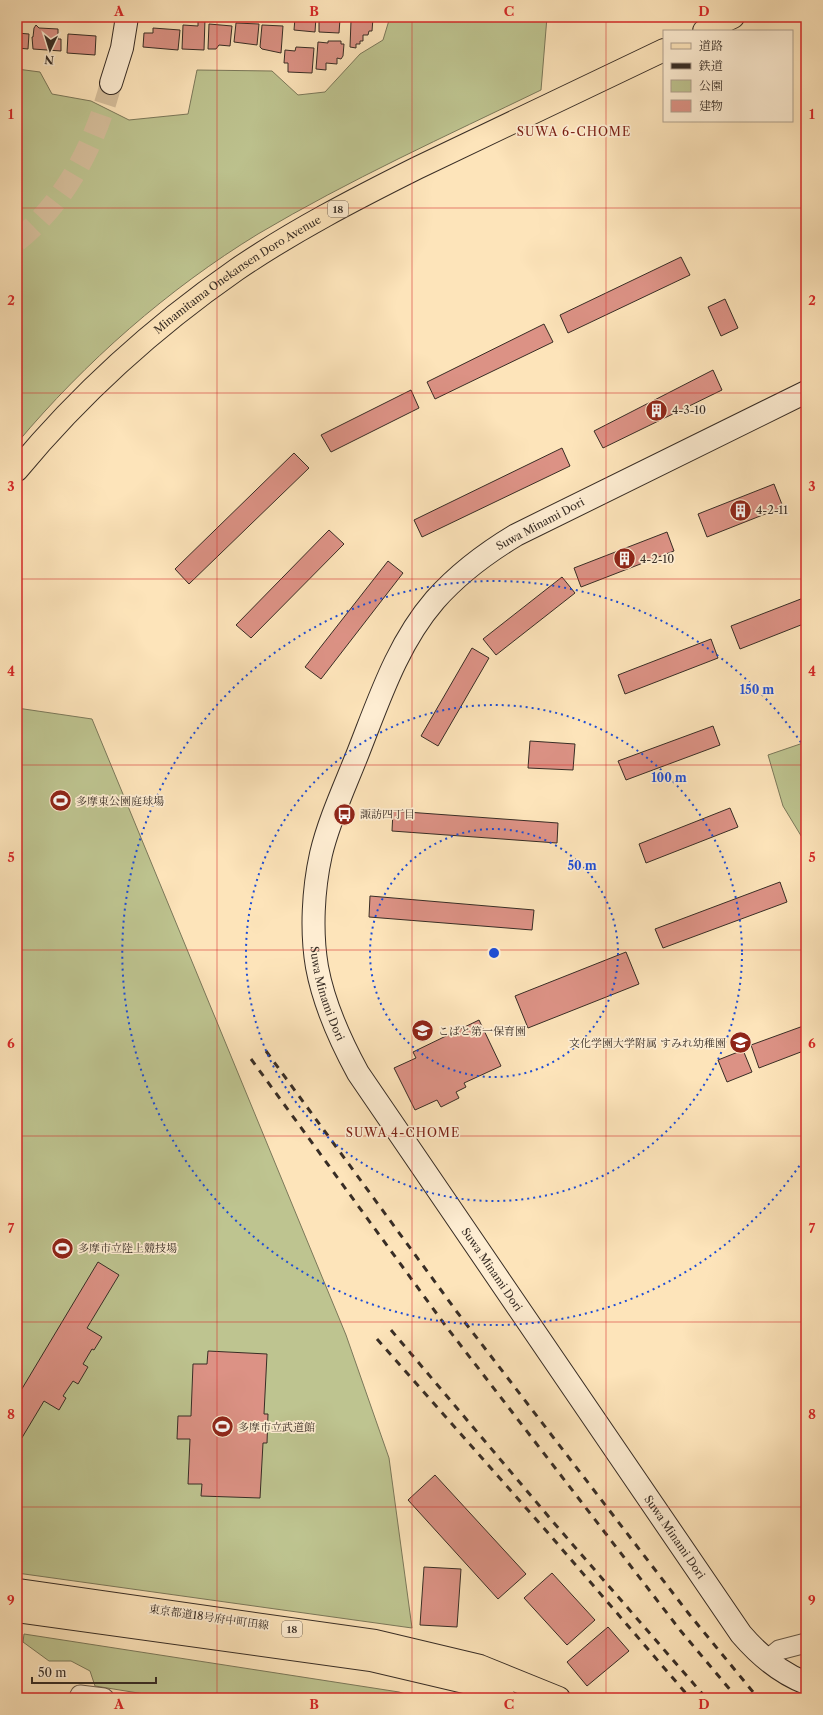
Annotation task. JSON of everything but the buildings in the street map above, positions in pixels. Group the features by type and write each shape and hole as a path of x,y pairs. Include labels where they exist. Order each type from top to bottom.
{"main road":[{"path":"706,30 734,17"},
{"name":"Minamitama Onekansen Doro Avenue","path":"17,470 51,429 84,394 140,342 242,266 362,195 663,50"},
{"name":"Minamitama Onekansen Doro Avenue","path":"17,480 51,429"},
{"name":"東京都道18号府中町田線","path":"17,1590 376,1641 480,1666 559,1698"},
{"name":"東京都道18号府中町田線","path":"17,1611 371,1660 472,1691 505,1698"}],"street":[{"path":"111,83 122,48 127,17"},
{"name":"Suwa Minami Dori","path":"806,392 516,535 489,551 448,586 434,602 409,638 386,681 336,808 321,854 316,883 314,922 317,967 325,1000 342,1045 358,1073 741,1634 752,1647 767,1660 784,1672 806,1683"},
{"path":"767,1660 779,1650 806,1643"},
{"path":"79,1698 80,1695 104,1698"}],"green space":[{"path":"390,17 547,17 541,90 327,195 258,234 225,255 160,303 99,356 43,413 17,443 17,69 40,72 52,94 91,101 129,120 188,114 197,70 272,71 298,95 325,92 360,54 383,40"},
{"path":"17,708 92,719 346,1335 389,1458 412,1628 17,1573"},
{"path":"806,742 806,844 783,806 768,755"},
{"path":"24,1634 399,1692 419,1698 169,1698 95,1686 90,1671 71,1661 49,1661 23,1642"}],"tunnel":[{"path":"17,241 51,208 77,170 97,128 111,83"}],"railway":[{"path":"266,1051 457,1312 689,1614 758,1698"},
{"path":"251,1059 445,1325 680,1630 737,1698"},
{"path":"391,1330 554,1523 706,1698"},
{"path":"377,1339 549,1534 690,1698"}],"place":[{"name":"4-3-10","path":"657,410"},
{"name":"4-2-11","path":"741,510"},
{"name":"4-2-10","path":"624,559"},
{"name":"多摩東公園庭球場","path":"60,801"},
{"name":"諏訪四丁目","path":"345,814"},
{"name":"こばと第一保育園","path":"422,1031"},
{"name":"文化学園大学附属 すみれ幼稚園","path":"741,1043"},
{"name":"多摩市立陸上競技場","path":"62,1248"},
{"name":"多摩市立武道館","path":"222,1427"}],"district":[{"name":"SUWA 6-CHOME","path":"574,132"},
{"name":"SUWA 4-CHOME","path":"403,1133"}]}
